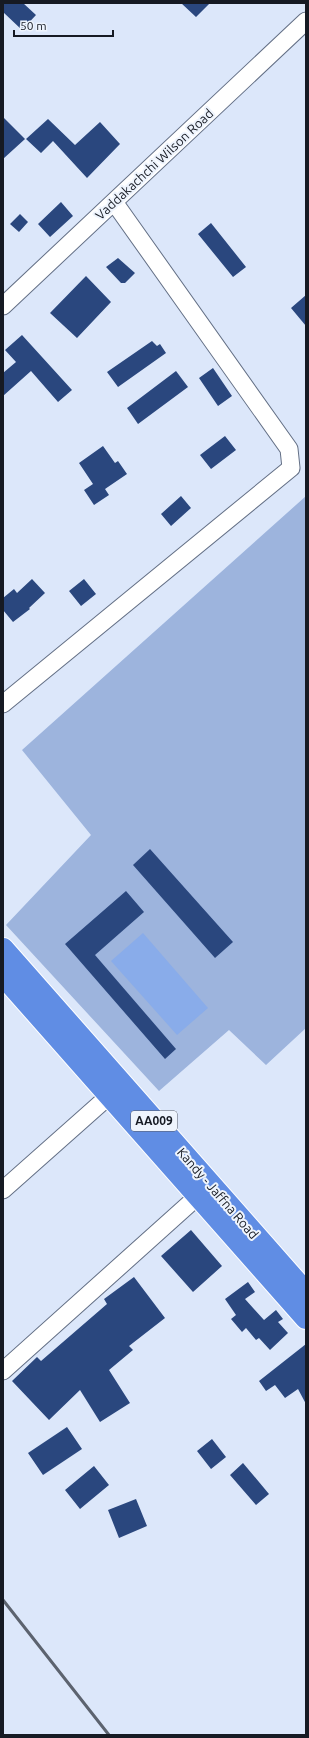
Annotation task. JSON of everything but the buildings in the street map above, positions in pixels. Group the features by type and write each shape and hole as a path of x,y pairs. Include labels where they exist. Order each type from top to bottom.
{"highway":[{"name":"Kandy - Jaffna Road","path":"3,949 116,1090 198,1196 306,1318"},
{"name":"Kandy - Jaffna Road","path":"3,975 116,1090 306,1293"}],"street":[{"name":"Vaddakachchi Wilson Road","path":"3,306 306,21"},
{"path":"3,704 291,468 289,449 114,202"},
{"path":"3,1190 116,1090"},
{"path":"3,1371 198,1196"}],"shaded area":[{"path":"306,496 306,1028 266,1065 229,1030 159,1091 6,925 91,835 22,750"},
{"path":"143,933 208,1008 177,1035 111,961"}],"railway":[{"path":"3,1600 109,1735"}]}
